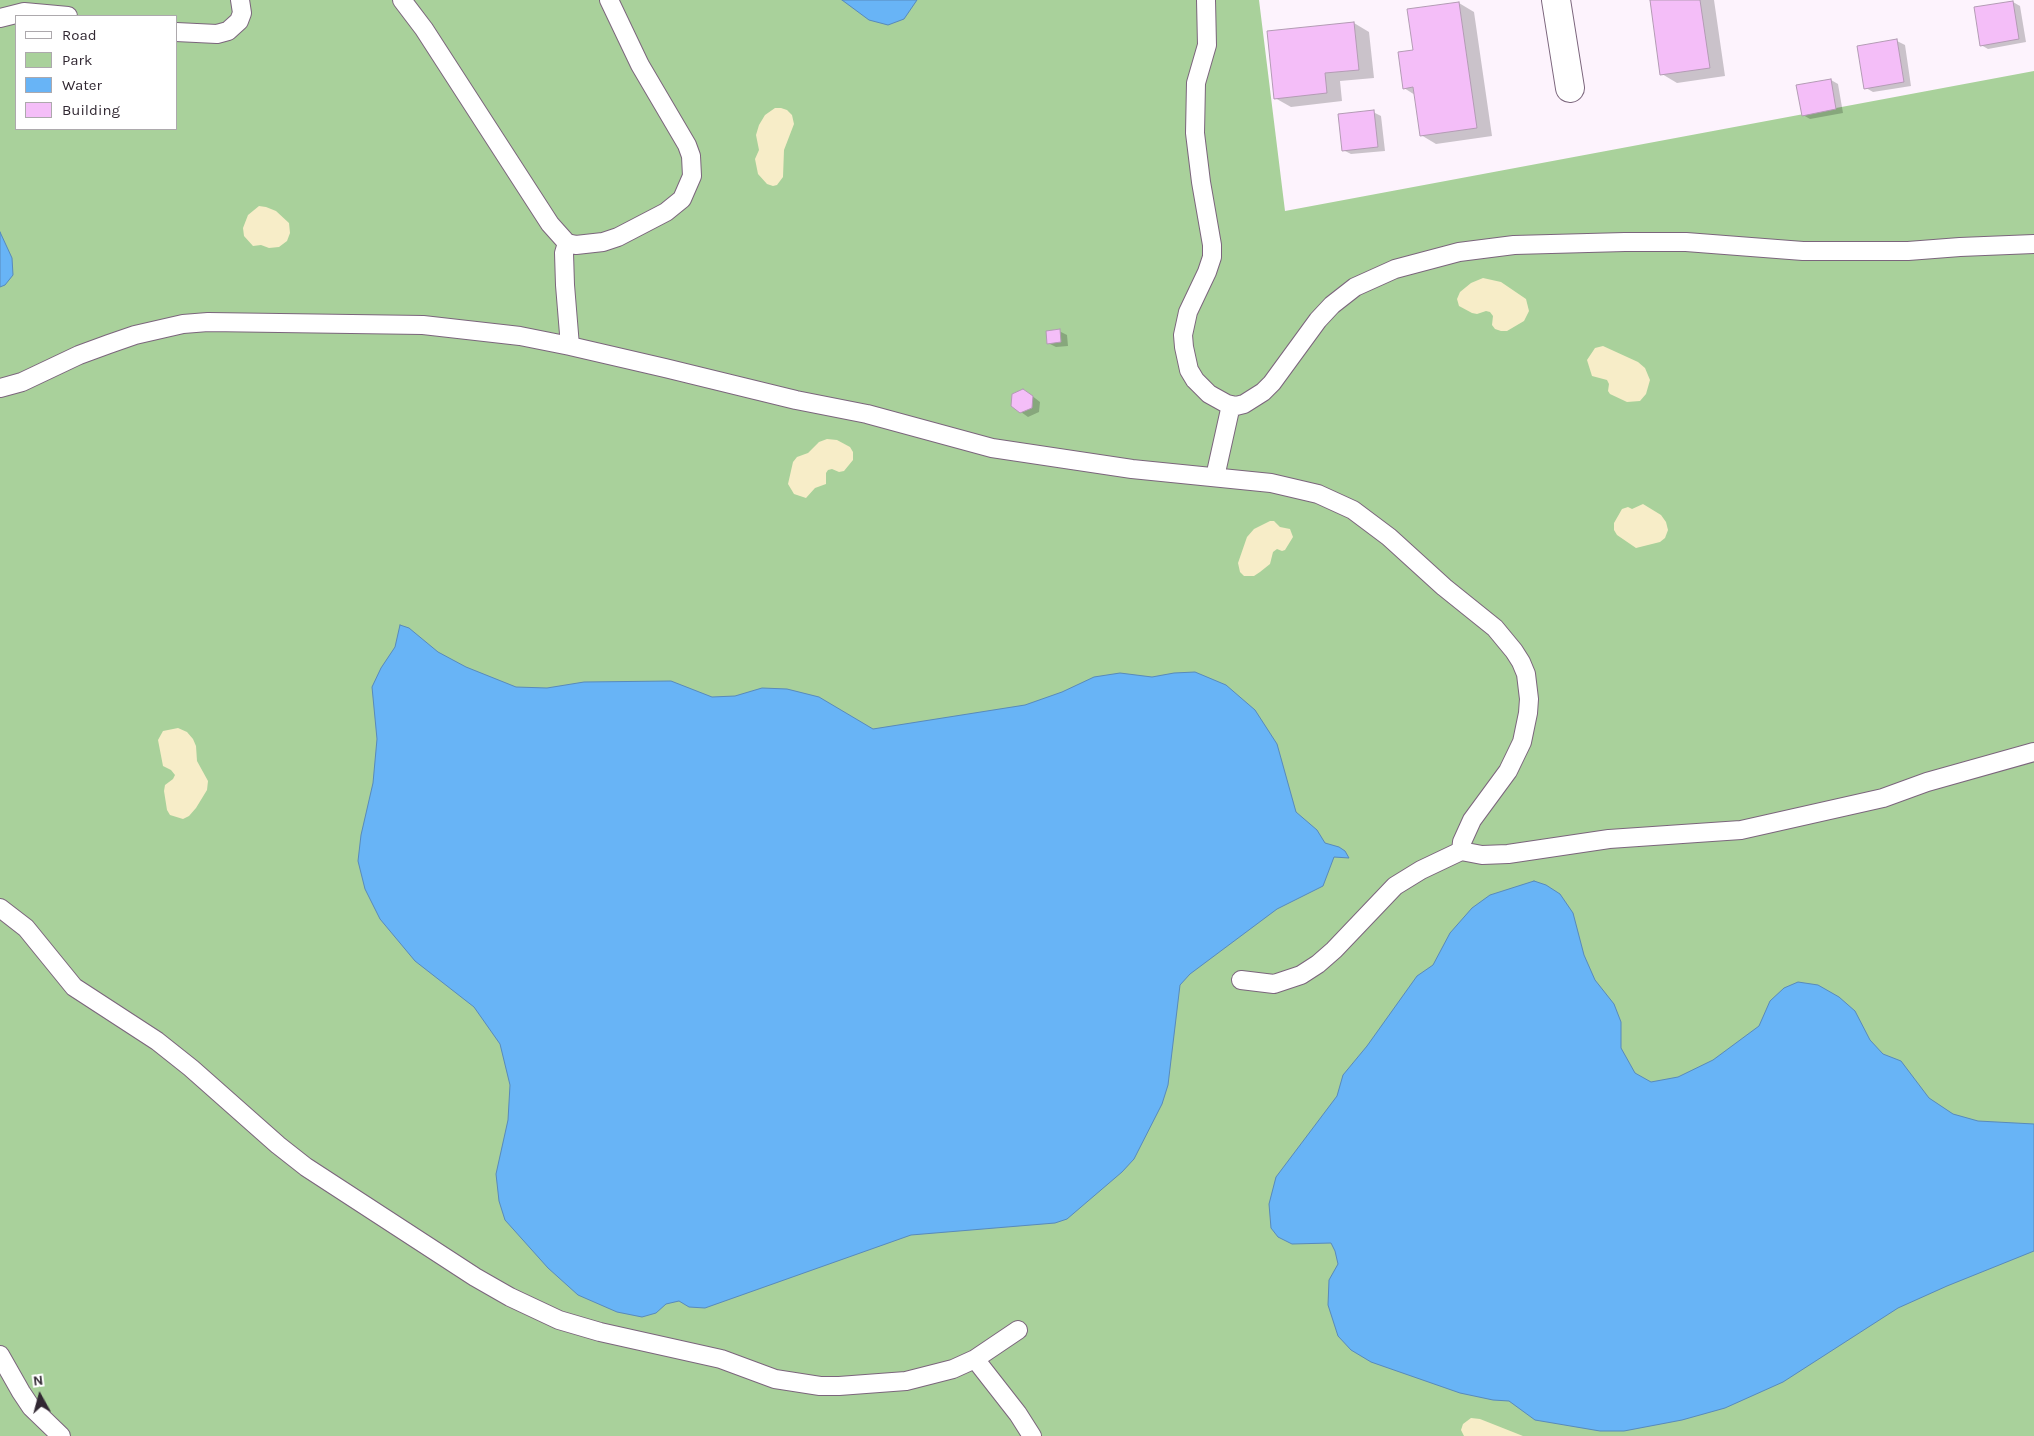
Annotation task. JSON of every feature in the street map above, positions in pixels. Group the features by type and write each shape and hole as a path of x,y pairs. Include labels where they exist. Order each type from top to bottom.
{"street":[{"path":"1556,0 1570,88"}],"lane":[{"path":"178,32 217,34 228,31 239,21 242,13 240,0"},
{"path":"402,0 424,29 550,224 567,242 576,245 603,242 637,228 666,212 682,199 692,176 691,156 687,145 640,65 609,0"},
{"path":"1206,0 1207,44 1196,83 1195,133 1200,182 1212,245 1212,257 1208,272 1188,312 1183,335 1189,370 1201,388 1218,400 1231,405 1244,404 1263,392 1276,378 1318,320 1332,305 1356,287 1395,269 1459,252 1514,244 1586,242 1686,242 1803,250 1908,251 2034,244"},
{"path":"0,18 24,12 57,15"},
{"path":"567,242 564,252 570,346"},
{"path":"0,388 22,382 79,355 135,335 168,327 208,322 423,325 520,336 570,346 796,400 874,416 992,448 1132,469 1271,483 1300,489 1338,502 1353,510 1389,537 1444,588 1495,628 1514,650 1526,674 1528,713 1522,742 1508,771 1472,820 1462,842 1461,851"},
{"path":"1215,477 1231,405"},
{"path":"1241,980 1274,984 1301,975 1334,950 1395,886 1421,870 1461,851 1482,855 1508,854 1608,839 1741,830 1883,798 1927,782 2034,752"},
{"path":"0,908 26,928 74,986 164,1046 306,1167 475,1277 560,1320 600,1332 721,1359 775,1379 820,1386 858,1386 906,1381 944,1372 975,1359 1018,1330"},
{"path":"0,1355 31,1407 61,1436"},
{"path":"975,1359 1018,1414 1032,1436"}],"green space":[{"path":"0,0 1259,0 1285,211 2034,71 2034,1436 0,1436"}],"sand":[{"path":"775,108 787,110 792,115 794,124 784,150 783,177 777,185 773,186 767,184 758,174 755,159 759,150 756,135 759,125 765,115"},
{"path":"259,206 276,211 289,223 290,233 287,241 279,247 253,246 244,236 243,228 248,215"},
{"path":"1483,278 1501,282 1526,299 1529,311 1524,321 1507,331 1501,331 1495,329 1492,325 1493,316 1490,312 1486,311 1477,314 1459,306 1457,299 1460,292 1471,283"},
{"path":"1603,346 1638,362 1645,368 1650,380 1646,394 1640,401 1627,402 1610,394 1607,380 1592,376 1587,360 1595,348"},
{"path":"827,439 837,440 850,447 853,452 853,460 844,471 828,470 826,473 826,484 815,488 806,498 794,494 788,484 793,462 797,457 808,453 819,442"},
{"path":"1643,504 1661,515 1666,522 1668,530 1665,538 1660,542 1636,548 1617,535 1614,530 1614,523 1622,509 1628,507 1632,509"},
{"path":"1274,521 1280,527 1290,529 1293,537 1285,550 1277,549 1273,552 1270,564 1260,572 1254,576 1244,576 1240,572 1238,563 1247,537 1254,529"},
{"path":"178,728 187,732 193,739 196,746 197,761 208,781 207,790 196,808 189,816 183,819 170,815 167,810 165,785 175,775 171,770 163,766 158,740 163,731"},
{"path":"1471,1418 1480,1419 1523,1436 1464,1436 1461,1430 1463,1424"}],"water":[{"path":"842,0 917,0 904,19 888,25 869,20"},
{"path":"0,232 12,258 13,275 5,285 0,287"},
{"path":"400,625 409,628 438,652 466,667 516,687 547,688 584,682 671,681 712,697 735,696 762,688 787,689 819,697 873,729 1025,705 1062,692 1094,677 1120,673 1152,677 1195,672 1226,685 1255,710 1277,744 1296,812 1317,830 1325,843 1339,847 1345,851 1349,858 1334,857 1323,886 1277,909 1190,974 1180,985 1168,1085 1162,1104 1134,1159 1122,1172 1067,1219 1055,1223 911,1235 705,1308 689,1307 679,1301 666,1304 656,1313 642,1317 617,1312 578,1295 548,1268 505,1220 499,1201 496,1174 508,1120 510,1085 500,1044 474,1007 415,961 380,919 365,889 358,861 361,835 373,783 377,739 372,687 381,668 395,647"},
{"path":"1534,881 1546,885 1560,894 1573,913 1584,955 1595,980 1614,1004 1621,1022 1621,1048 1635,1073 1651,1082 1678,1077 1713,1060 1759,1026 1770,1001 1784,988 1798,982 1818,985 1839,997 1855,1011 1870,1040 1883,1054 1901,1061 1929,1098 1953,1114 1978,1121 2034,1124 2034,1251 1898,1308 1783,1382 1725,1408 1682,1420 1624,1431 1600,1431 1535,1420 1509,1401 1493,1400 1460,1393 1371,1362 1351,1350 1338,1336 1328,1305 1329,1280 1338,1264 1331,1243 1292,1244 1278,1237 1271,1228 1269,1204 1276,1177 1337,1096 1343,1075 1367,1046 1417,976 1433,965 1450,933 1472,908 1490,895"}],"building":[{"path":"1650,0 1700,0 1710,68 1660,75"},
{"path":"2013,1 2019,39 1980,46 1974,7"},
{"path":"1459,2 1477,128 1420,136 1413,87 1403,89 1398,52 1413,50 1407,9"},
{"path":"1354,22 1359,70 1325,73 1327,93 1274,99 1267,31"},
{"path":"1897,39 1904,82 1864,89 1857,46"},
{"path":"1831,79 1836,109 1802,116 1796,85"},
{"path":"1374,110 1378,147 1342,151 1338,114"},
{"path":"1060,329 1061,342 1047,344 1046,331"},
{"path":"1023,389 1033,396 1032,408 1020,413 1011,406 1012,394"}]}
